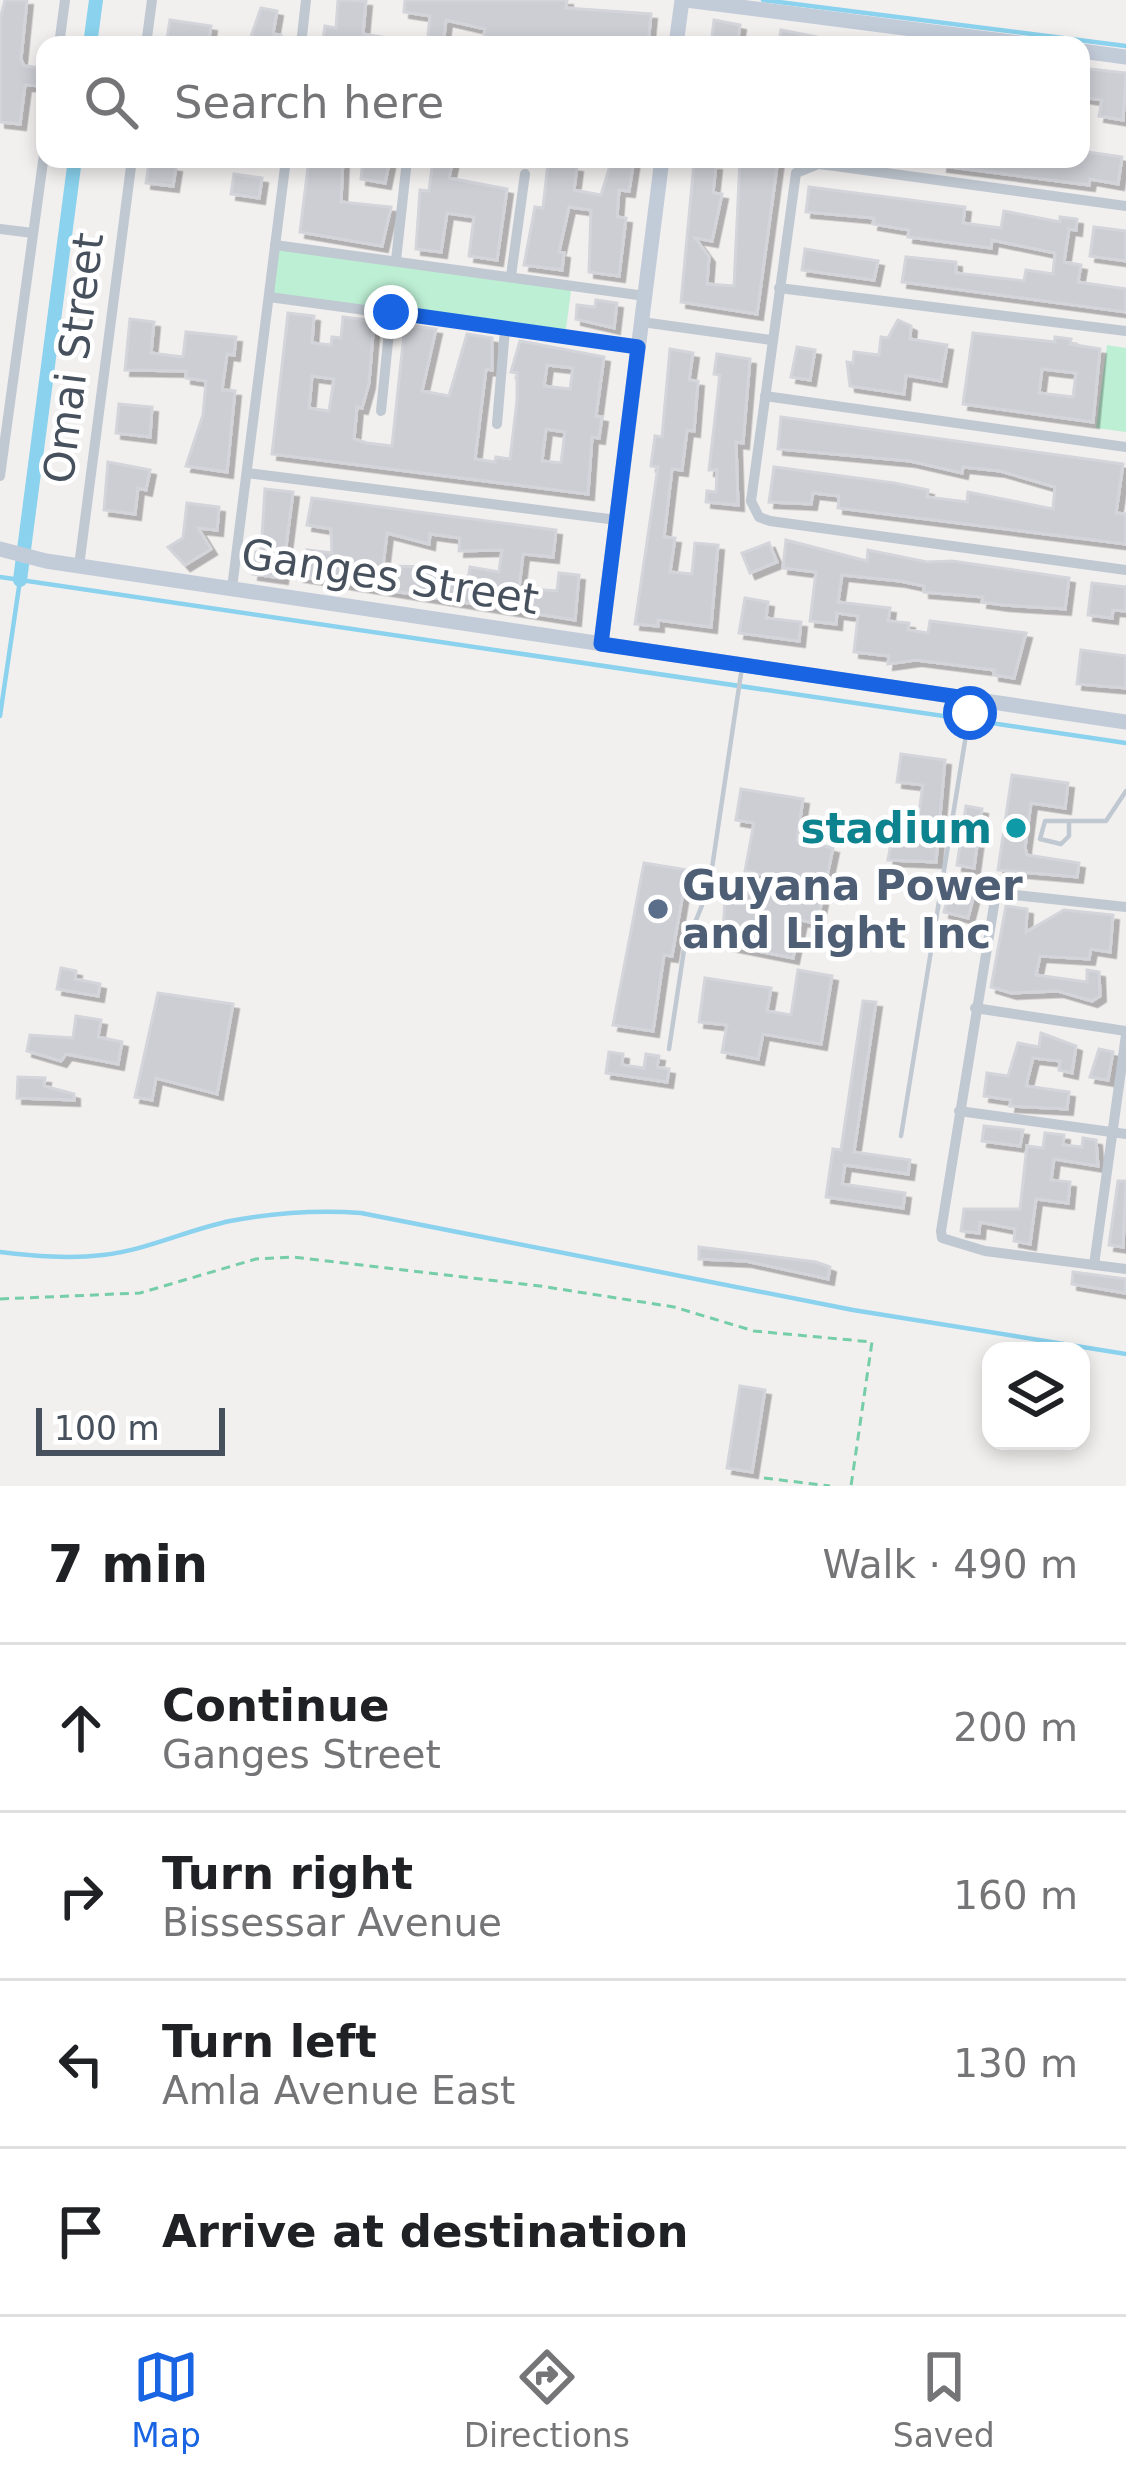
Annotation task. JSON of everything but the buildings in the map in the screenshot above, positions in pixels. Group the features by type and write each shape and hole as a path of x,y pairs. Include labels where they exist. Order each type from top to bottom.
{"street":[{"path":"60,36 65,0"},
{"path":"147,36 152,0"},
{"path":"302,36 306,0"},
{"path":"678,36 684,0 965,36"},
{"path":"1090,52 1126,57"},
{"path":"0,476 42,168"},
{"name":"Omai Street","path":"79,566 131,168"},
{"path":"232,588 285,168"},
{"path":"396,260 406,168"},
{"path":"601,644 661,168"},
{"path":"804,168 796,173 790,192 754,510 770,521 1126,570"},
{"path":"850,168 1126,206"},
{"path":"512,276 525,174"},
{"path":"0,229 33,233"},
{"path":"275,244 645,296"},
{"path":"779,288 1126,331"},
{"path":"269,297 638,347"},
{"path":"381,411 391,312"},
{"path":"642,322 771,340"},
{"path":"497,424 505,328"},
{"path":"765,397 1126,447"},
{"path":"247,472 617,520"},
{"name":"Ganges Street","path":"4,550 46,561 601,644 742,672 971,706 1126,722"},
{"path":"1126,907 996,893 942,1238 985,1251 1126,1269"},
{"path":"975,1008 1126,1033 1120,1133 1094,1265"},
{"path":"959,1111 1120,1133"}],"lane":[{"path":"669,1048 684,950 709,888 742,672"},
{"path":"902,1136 971,706"},
{"path":"1069,821 1069,836 1061,844 1040,839 1046,821 1069,821 1106,821 1126,791"}],"path":[{"path":"0,1299 140,1293 256,1258 293,1257 540,1286 674,1307 754,1330 872,1342 851,1486"},
{"path":"764,1478 830,1486"}],"green space":[{"path":"275,245 572,284 565,336 269,297"},
{"path":"1107,345 1126,348 1126,432 1096,428"}],"waterway":[{"path":"91,36 96,0"},
{"path":"763,0 1047,36"},
{"path":"1090,41 1126,46"},
{"path":"20,580 74,168"},
{"path":"0,577 1126,743"},
{"path":"0,716 20,580"},
{"path":"0,1252 103,1255 246,1218 361,1213 853,1310 1126,1354"}],"place":[{"name":"stadium","path":"1016,828"},
{"name":"Guyana Power and Light Inc","path":"658,909"}],"route":[{"path":"391,312 638,347 601,644 972,699 970,713"}]}
